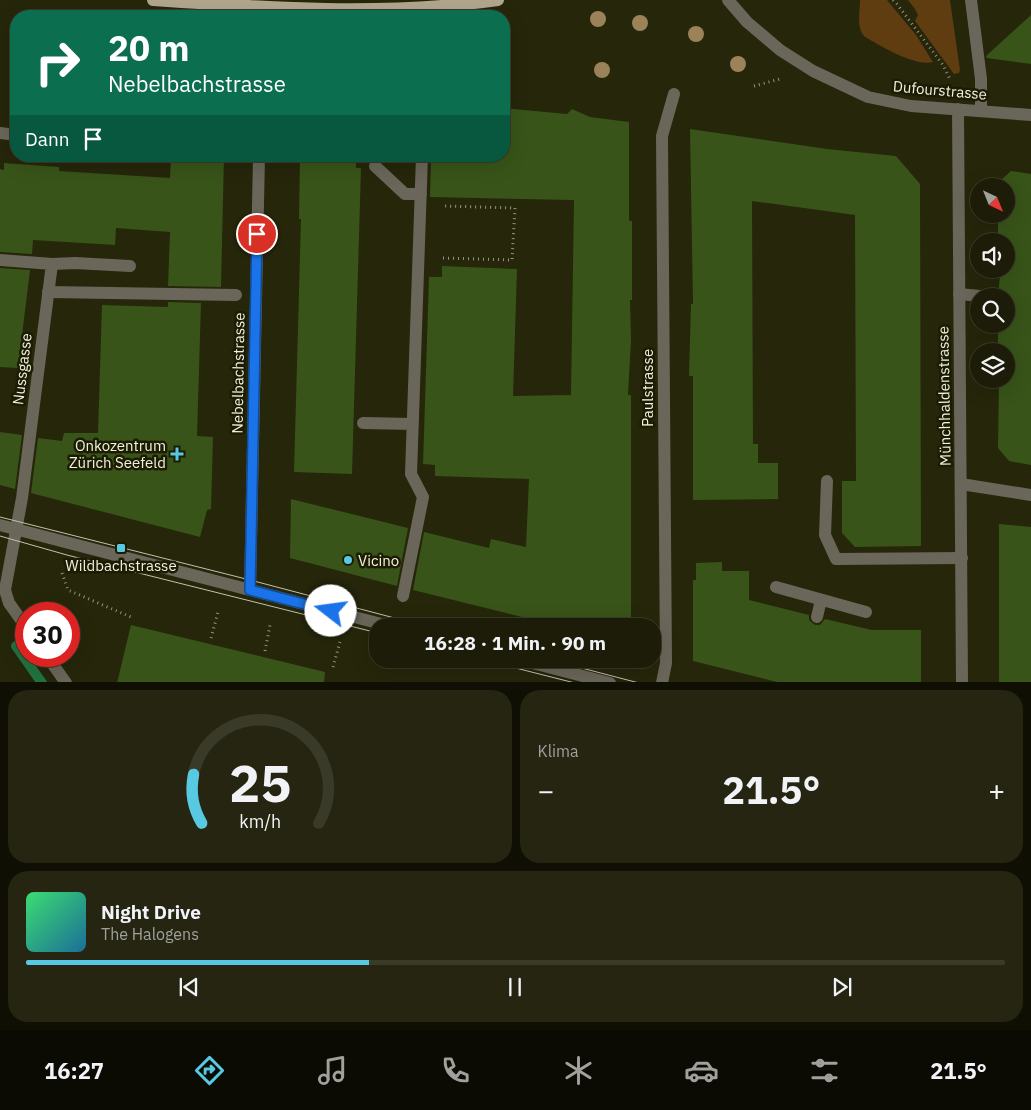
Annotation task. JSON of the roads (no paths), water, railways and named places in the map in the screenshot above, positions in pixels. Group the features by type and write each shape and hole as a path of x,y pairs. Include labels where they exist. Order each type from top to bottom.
{"main road":[{"path":"153,0 258,7 415,10"},
{"path":"434,10 498,0"}],"street":[{"name":"Dufourstrasse","path":"728,0 747,22 780,50 813,71 868,97 911,106 980,110 1031,116"},
{"path":"971,0 981,79 980,110"},
{"name":"Paulstrasse","path":"662,682 666,663 662,136 674,94"},
{"name":"Münchhaldenstrasse","path":"958,109 962,682"},
{"name":"Nebelbachstrasse","path":"250,590 259,162"},
{"path":"403,596 423,497 411,474 422,162"},
{"path":"375,166 405,194 421,199"},
{"path":"0,260 52,264 75,263 130,266"},
{"name":"Nussgasse","path":"16,530 22,498 52,264"},
{"path":"48,292 236,295"},
{"path":"960,294 970,295"},
{"path":"363,423 413,424"},
{"path":"827,481 825,535 836,558 962,558"},
{"path":"961,484 1031,495"},
{"path":"0,525 369,621"},
{"path":"15,611 9,603 5,590 16,530"},
{"path":"776,587 866,612"},
{"path":"817,617 821,600"},
{"path":"55,667 66,682"},
{"path":"553,668 610,682"}],"waterway":[{"path":"31,667 41,682"}],"tram line":[{"path":"0,517 395,618"},
{"path":"0,536 67,555 369,631"},
{"path":"516,668 571,682"},
{"path":"582,668 635,682"}],"place":[{"name":"Onkozentrum Zürich Seefeld","path":"177,454"},
{"name":"Wildbachstrasse","path":"121,548"},
{"name":"Vicino","path":"348,560"}]}
